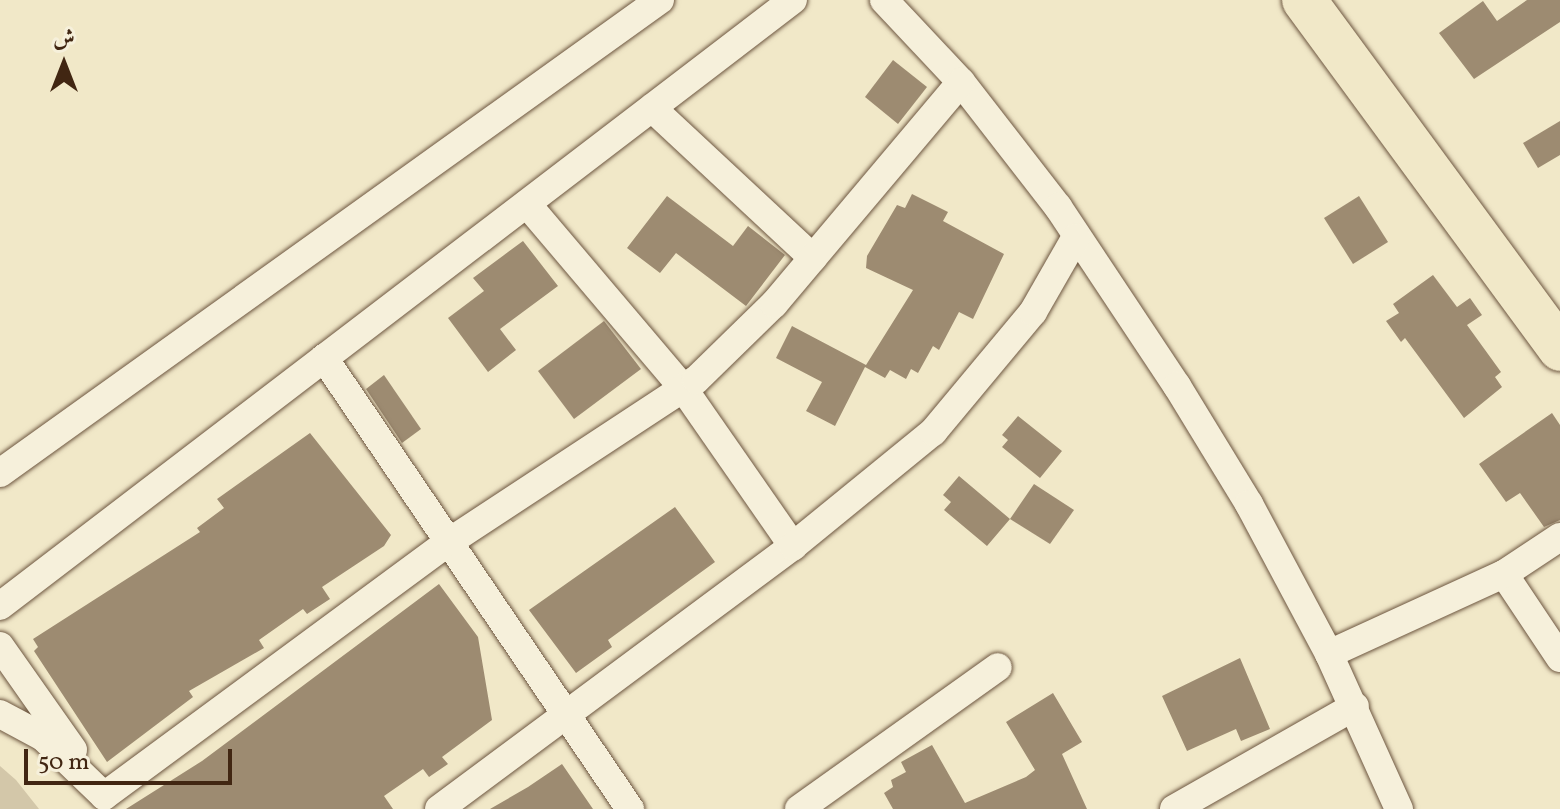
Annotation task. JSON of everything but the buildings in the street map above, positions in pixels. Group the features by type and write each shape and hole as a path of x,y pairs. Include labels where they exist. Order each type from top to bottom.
{"highway":[{"path":"1304,0 1560,349"},
{"path":"1331,0 1560,315"}],"street":[{"path":"0,473 660,0"},
{"path":"0,606 793,0"},
{"path":"884,0 961,82 1076,237 1249,504 1355,706 1399,809"},
{"path":"109,802 449,542 683,388 774,304 961,82"},
{"path":"652,108 813,258"},
{"path":"527,204 683,388 793,546"},
{"path":"439,809 793,546 943,420 1033,312 1076,237"},
{"path":"324,358 630,809"},
{"path":"1329,654 1504,574 1560,537"},
{"path":"1504,574 1560,658"},
{"path":"0,646 109,802"},
{"path":"799,809 998,667"},
{"path":"1174,809 1355,706"},
{"path":"0,714 43,737 109,802"}],"shaded area":[{"path":"0,766 16,780 39,809 0,809"}]}
